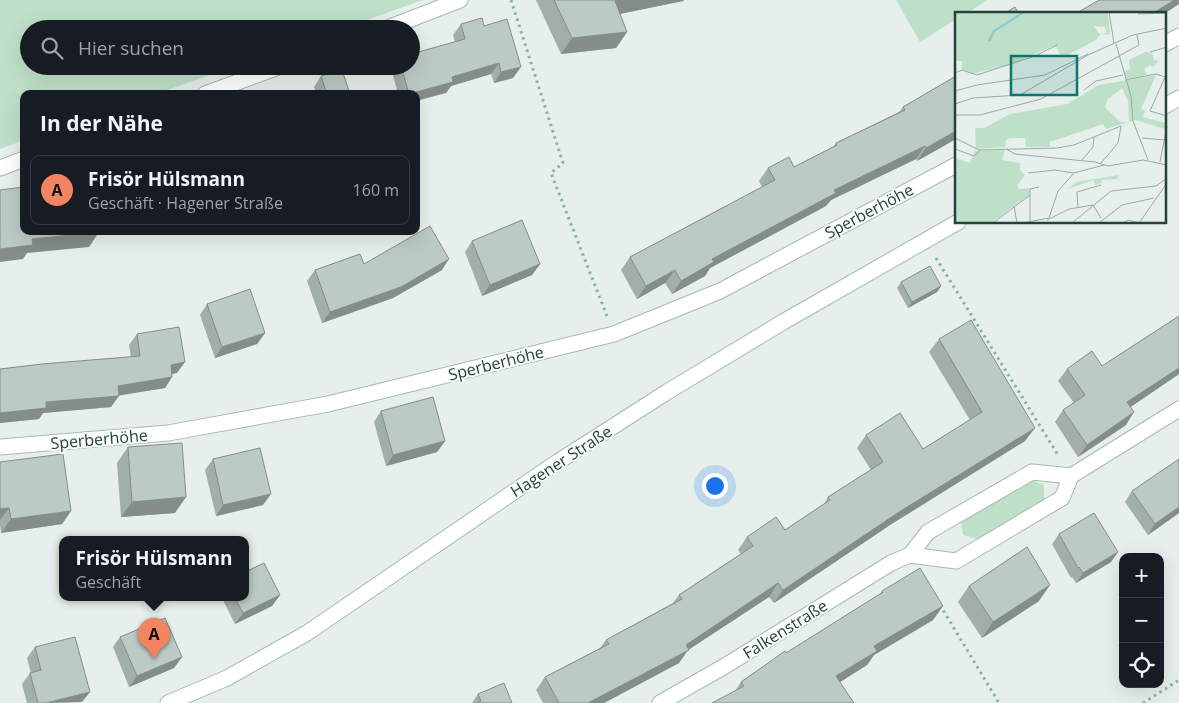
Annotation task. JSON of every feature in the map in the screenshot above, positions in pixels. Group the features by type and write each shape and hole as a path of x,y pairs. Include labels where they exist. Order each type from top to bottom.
{"street":[{"path":"408,20 460,0"},
{"path":"1166,43 1179,36"},
{"path":"216,90 257,75"},
{"path":"1166,105 1179,98"},
{"path":"0,168 20,160"},
{"name":"Sperberhöhe","path":"0,447 168,433 328,404 614,334 720,291 955,166"},
{"name":"Hagener Straße","path":"168,703 227,678 307,633 556,463 666,392 783,322 955,224"},
{"path":"910,555 956,561 1062,498 1071,476 1179,410"},
{"name":"Falkenstraße","path":"660,703 724,666 891,563 910,555 928,532 1032,472 1071,476"}],"path":[{"path":"511,0 563,163 551,173 614,334"},
{"path":"926,241 1071,476"},
{"path":"939,602 999,703"},
{"path":"1143,703 1179,680"}],"green space":[{"path":"0,0 423,0 366,20 20,20 20,75 210,75 167,90 20,90 20,142 0,149"},
{"path":"896,0 987,0 969,12 955,12 955,20 920,42"},
{"path":"1027,478 1044,485 1044,507 985,541 963,535 960,516"}],"building":[{"path":"554,0 621,0 615,1 627,32 572,38"},
{"path":"1099,0 1174,0 1155,12 1078,12"},
{"path":"1015,7 1018,12 1007,12"},
{"path":"482,18 484,26 507,19 521,67 501,72 499,63 452,77 453,82 420,91 408,90 404,75 420,75 420,52 465,39 461,24"},
{"path":"344,75 349,90 326,90 321,76"},
{"path":"955,77 955,132 926,148 925,146 834,190 836,193 712,259 714,262 681,281 675,270 646,286 630,257 775,180 768,168 789,157 794,167 837,145 836,143 905,110 903,107"},
{"path":"20,188 20,235 70,235 32,239 33,245 0,249 0,190"},
{"path":"522,220 540,264 490,285 472,241"},
{"path":"430,226 449,259 401,287 330,312 315,270 360,254 364,264 414,235 420,235 420,232"},
{"path":"930,266 941,286 912,302 901,282"},
{"path":"250,289 265,333 222,347 207,304"},
{"path":"1179,316 1179,368 1127,402 1134,412 1087,445 1063,410 1085,395 1067,369 1092,351 1102,366"},
{"path":"971,320 1035,428 899,512 783,590 778,583 686,645 689,650 588,703 559,703 545,677 609,644 606,640 682,599 679,595 753,546 747,537 776,517 785,530 830,500 828,497 883,462 866,435 900,413 923,449 982,412 939,339"},
{"path":"179,327 185,362 171,365 172,377 118,386 119,396 46,402 46,408 0,413 0,369 140,356 137,334"},
{"path":"433,397 445,441 393,455 381,411"},
{"path":"182,443 186,497 132,502 128,447"},
{"path":"260,448 271,494 223,505 213,459"},
{"path":"63,454 71,511 11,519 9,508 0,509 0,462"},
{"path":"1179,459 1179,507 1155,524 1132,491"},
{"path":"1094,513 1118,552 1083,573 1078,568 1059,534"},
{"path":"1027,547 1050,585 993,622 969,586"},
{"path":"264,563 280,595 243,613 237,601 249,601 249,570"},
{"path":"920,568 943,606 874,646 877,651 836,676 854,703 712,703 744,686 741,682 785,651 786,653"},
{"path":"165,618 182,657 137,676 120,637"},
{"path":"75,637 90,692 46,703 38,703 30,673 41,670 35,647"},
{"path":"504,683 512,703 477,703 481,701 478,694"}],"place":[{"name":"Frisör Hülsmann","path":"154,659"}]}
